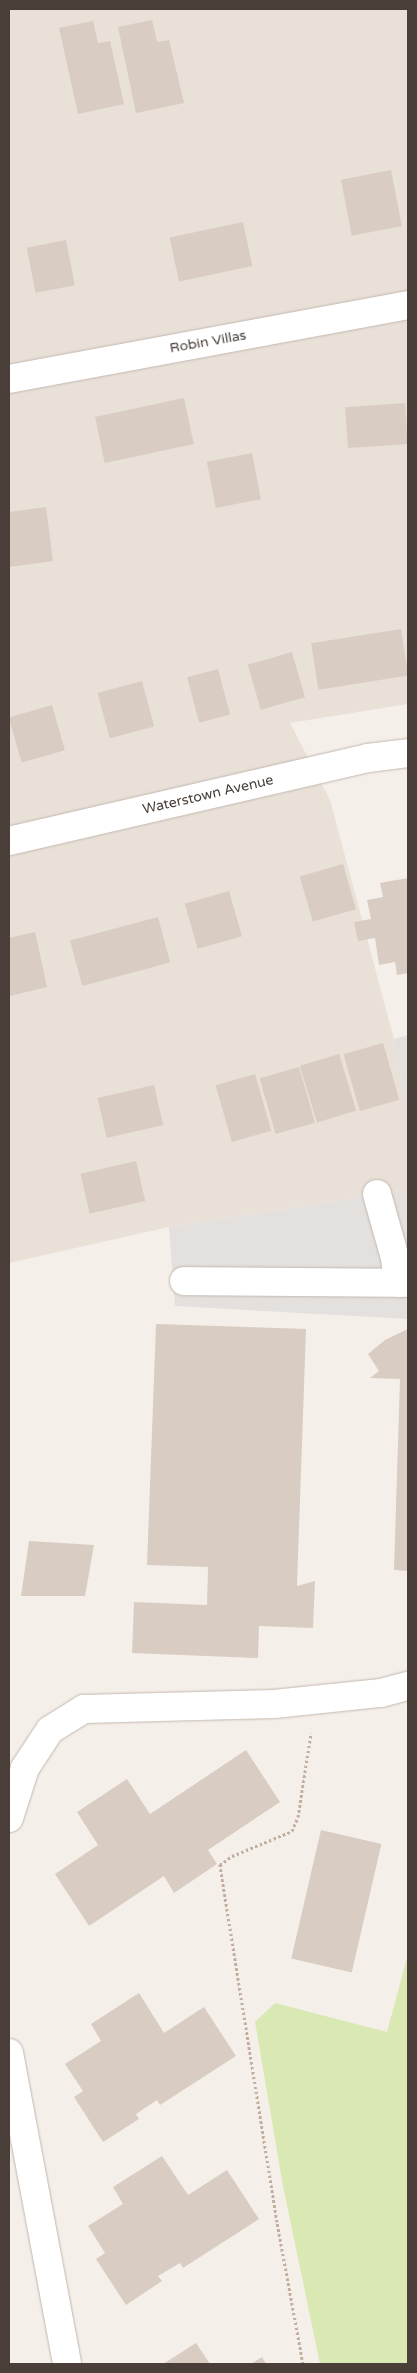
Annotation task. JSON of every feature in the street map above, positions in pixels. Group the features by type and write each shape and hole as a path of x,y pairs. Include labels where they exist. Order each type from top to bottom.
{"street":[{"name":"Robin Villas","path":"9,379 408,305"},
{"name":"Waterstown Avenue","path":"9,841 368,758 408,753"},
{"path":"184,1281 403,1283 377,1194"},
{"path":"9,1818 25,1768 50,1730 84,1709 274,1704 381,1693 408,1686"},
{"path":"9,2053 67,2364"}],"path":[{"path":"303,2364 277,2222 220,1865 232,1856 292,1831 298,1817 316,1700"}],"shaded area":[{"path":"9,9 408,9 408,704 290,723 330,800 394,1039 408,1120 408,1190 169,1227 9,1263"},
{"path":"408,1035 408,1120 394,1039"},
{"path":"408,1190 408,1319 175,1306 169,1227"}],"green space":[{"path":"408,1954 408,2364 320,2364 283,2186 255,2022 275,2003 387,2032"}],"building":[{"path":"152,20 157,42 169,40 184,103 136,113 118,27"},
{"path":"93,21 98,43 110,41 124,104 78,114 59,28"},
{"path":"391,170 402,226 352,236 341,180"},
{"path":"243,222 252,266 179,282 170,238"},
{"path":"66,240 75,285 36,293 27,248"},
{"path":"184,398 194,444 105,463 95,417"},
{"path":"405,403 408,444 348,448 345,407"},
{"path":"252,453 261,499 216,508 207,462"},
{"path":"46,507 53,561 9,567 9,512"},
{"path":"401,629 408,675 318,690 311,643"},
{"path":"292,652 305,697 261,710 248,665"},
{"path":"218,669 230,714 199,723 187,677"},
{"path":"142,681 154,726 110,738 98,693"},
{"path":"52,705 65,750 22,763 9,717"},
{"path":"343,864 356,909 313,922 300,876"},
{"path":"408,878 408,973 397,975 395,962 379,965 375,938 358,941 354,922 371,919 367,900 383,897 380,883"},
{"path":"229,891 242,936 198,949 185,904"},
{"path":"158,917 170,962 82,986 70,941"},
{"path":"35,932 47,987 10,996 9,938"},
{"path":"383,1043 399,1100 360,1111 344,1054"},
{"path":"339,1054 356,1110 317,1122 300,1066"},
{"path":"299,1067 315,1123 276,1134 260,1078"},
{"path":"255,1074 271,1131 232,1142 216,1085"},
{"path":"154,1085 163,1125 107,1138 97,1098"},
{"path":"136,1161 145,1201 90,1214 80,1174"},
{"path":"156,1324 306,1329 297,1586 315,1581 313,1628 259,1626 258,1658 132,1653 134,1602 207,1605 208,1567 147,1565"},
{"path":"408,1329 408,1571 394,1570 400,1379 370,1378 379,1371 368,1354 385,1340"},
{"path":"29,1541 94,1545 85,1596 21,1596"},
{"path":"246,1750 280,1802 208,1850 217,1864 174,1893 164,1876 89,1926 55,1874 98,1845 77,1812 127,1779 150,1814"},
{"path":"321,1830 381,1844 352,1973 291,1959"},
{"path":"139,1993 164,2033 204,2007 236,2056 160,2105 157,2100 136,2114 139,2119 103,2142 74,2097 83,2091 65,2064 101,2041 91,2024"},
{"path":"162,2156 188,2195 227,2170 259,2219 183,2268 180,2263 158,2276 162,2281 126,2305 96,2259 105,2253 88,2226 123,2204 113,2187"},
{"path":"196,2343 210,2364 163,2364"},
{"path":"262,2357 266,2364 251,2364"}]}
